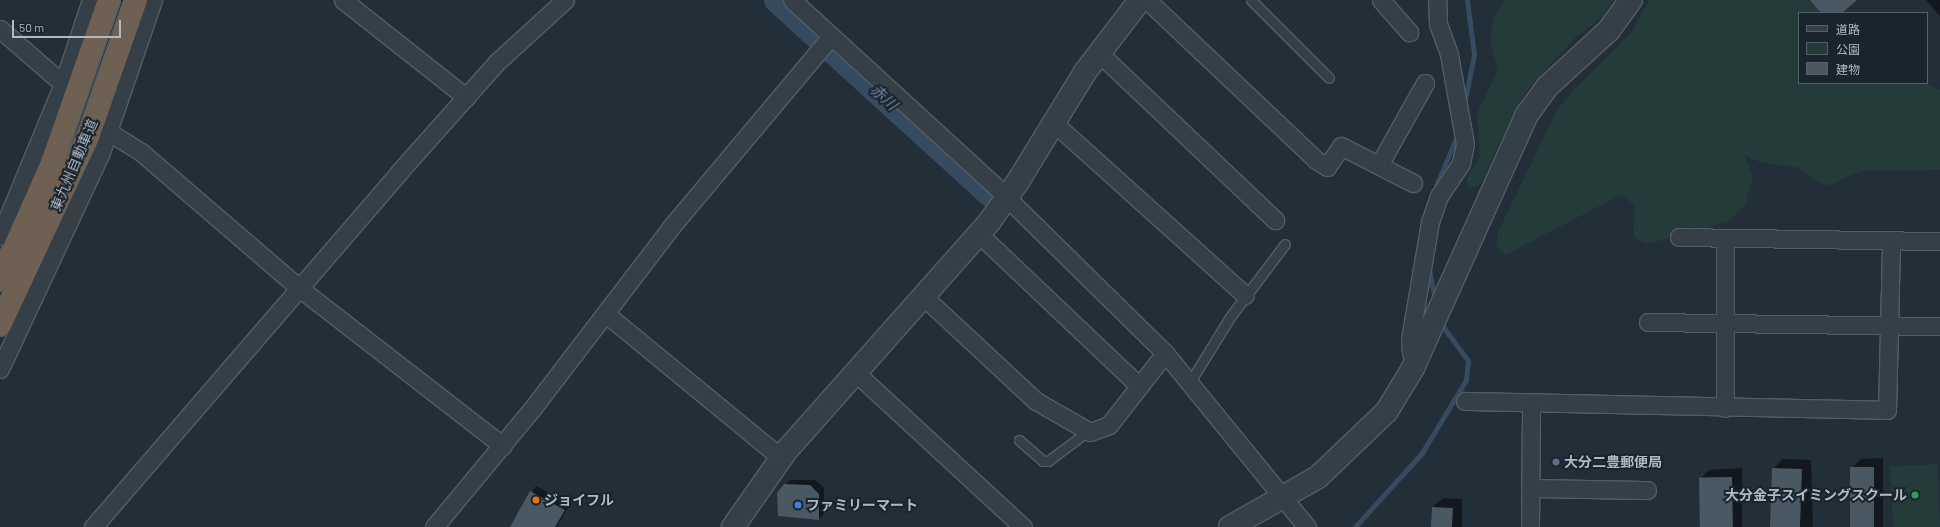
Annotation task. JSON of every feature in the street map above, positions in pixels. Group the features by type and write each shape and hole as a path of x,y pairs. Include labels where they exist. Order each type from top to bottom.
{"highway":[{"name":"東九州自動車道","path":"0,280 52,163 109,0"},
{"name":"東九州自動車道","path":"0,325 88,137 136,0"}],"street":[{"path":"0,236 63,84 91,0"},
{"path":"0,369 56,255 110,132 153,0"},
{"path":"344,0 466,97"},
{"path":"93,527 298,287 497,62 565,0"},
{"path":"792,0 1007,198 1165,353 1306,527"},
{"path":"733,527 781,458 979,234 1007,198 1099,53 1140,0"},
{"path":"1147,0 1316,160 1327,167 1341,146 1413,183"},
{"path":"1381,0 1409,32"},
{"path":"1417,357 1411,353 1410,339 1430,222 1439,196 1461,163 1465,144 1449,54 1438,24 1436,0"},
{"path":"1230,527 1283,497 1329,468 1377,421 1399,394 1526,116 1547,87 1609,30 1631,0"},
{"path":"0,29 63,84"},
{"path":"434,527 503,446 606,314 671,227 831,36"},
{"path":"1099,53 1275,220"},
{"path":"1379,165 1426,83"},
{"path":"1054,123 1246,295"},
{"path":"110,132 141,152 298,287 503,446"},
{"path":"979,234 1139,386"},
{"path":"1680,237 1725,239 1940,241"},
{"path":"1725,239 1725,408"},
{"path":"1465,401 1531,404 1886,410 1890,326 1891,241"},
{"path":"924,297 1036,401 1088,431 1095,432 1108,425 1165,353"},
{"path":"606,314 781,458"},
{"path":"1648,322 1940,326"},
{"path":"856,373 1023,527"},
{"path":"1530,527 1531,404"},
{"path":"1530,488 1647,490"}],"lane":[{"path":"1251,0 1329,78"},
{"path":"1190,382 1246,295 1285,244"},
{"path":"1019,440 1043,461 1048,461 1088,431"}],"green space":[{"path":"1506,0 1614,0 1602,18 1576,37 1524,94 1479,185 1471,188 1466,182 1467,177 1480,156 1477,113 1498,70 1491,47 1491,30 1494,16"},
{"path":"1649,0 1813,0 1819,12 1798,12 1798,84 1925,84 1940,90 1940,170 1861,171 1828,186 1814,180 1800,168 1760,162 1745,156 1753,177 1745,205 1729,221 1701,229 1687,227 1664,240 1645,244 1633,236 1635,205 1621,195 1505,255 1496,247 1498,232 1556,112 1572,91 1631,33"},
{"name":"大分金子スイミングスクール","path":"1937,464 1940,527 1893,527 1890,466"}],"building":[{"path":"1810,0 1857,0 1843,12 1820,12"},
{"path":"1850,467 1874,467 1874,527 1850,527"},
{"path":"1772,468 1802,469 1800,527 1770,527"},
{"path":"1732,477 1733,527 1700,527 1699,478"},
{"name":"ファミリーマート","path":"784,484 810,485 819,494 819,520 778,516 777,493"},
{"name":"ジョイフル","path":"530,491 565,510 555,527 510,527"},
{"path":"1432,507 1453,508 1452,527 1431,527"}],"waterway":[{"name":"赤川","path":"777,0 990,194"},
{"path":"1464,105 1474,55 1467,0"},
{"path":"1436,186 1457,136"},
{"path":"1429,267 1435,299"},
{"path":"1355,527 1422,453 1466,380 1468,361 1440,323"}],"place":[{"name":"大分二豊郵便局","path":"1556,462"},
{"name":"大分金子スイミングスクール","path":"1915,495"},
{"name":"ジョイフル","path":"536,500"},
{"name":"ファミリーマート","path":"798,505"}]}
